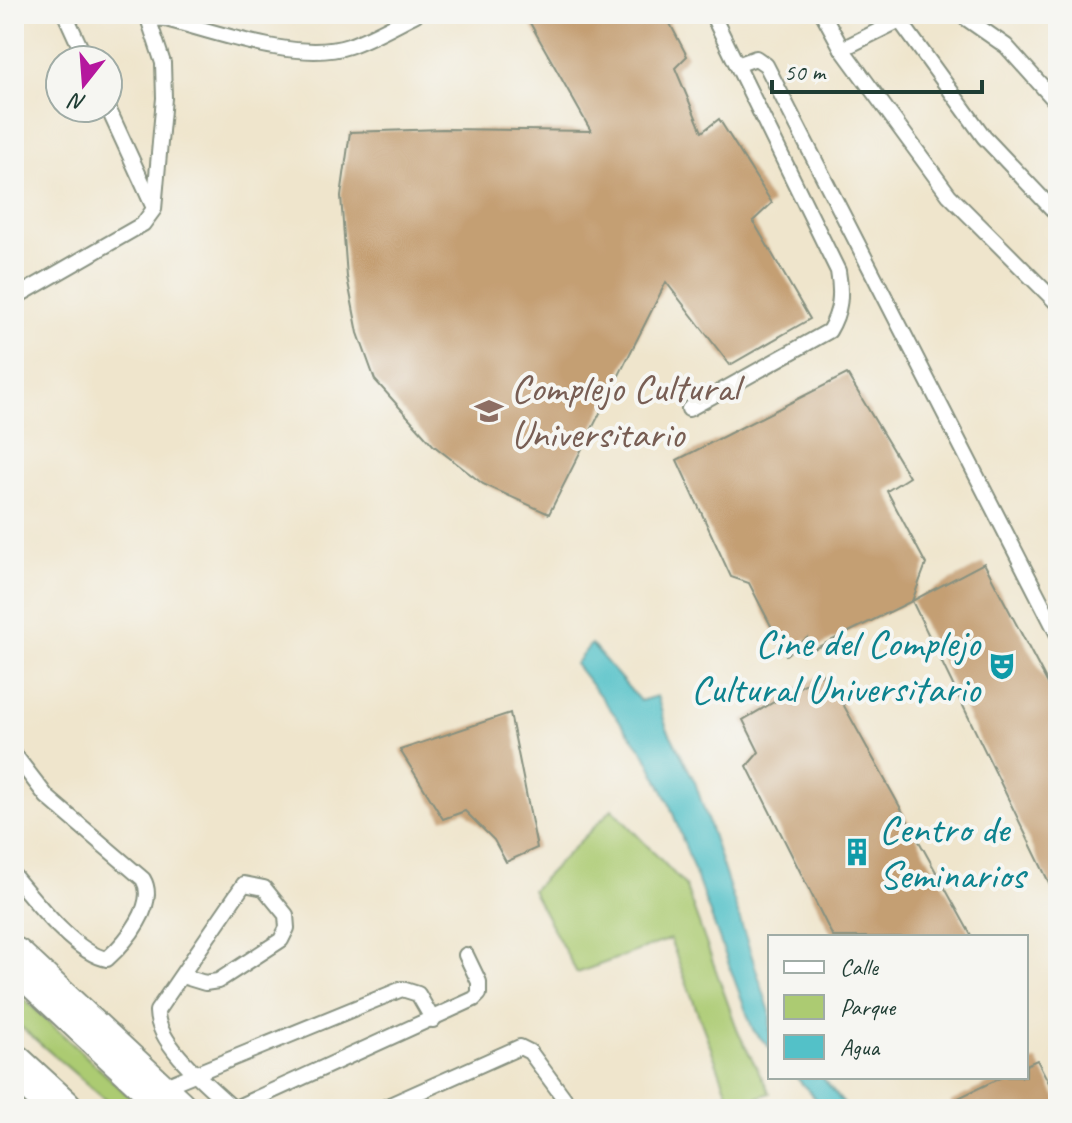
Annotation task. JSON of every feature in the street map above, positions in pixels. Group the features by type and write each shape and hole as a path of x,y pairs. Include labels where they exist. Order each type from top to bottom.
{"main road":[{"path":"14,958 166,1099"}],"lane":[{"path":"65,14 79,44"},
{"path":"166,19 187,14"},
{"path":"14,298 143,224 154,209 164,98 163,63 147,16 299,50 325,50 347,47 416,14"},
{"path":"689,409 829,331 839,315 841,291 838,271 712,14"},
{"path":"823,14 842,49 949,195 1058,304"},
{"path":"960,14 1006,46 1058,104"},
{"path":"842,49 897,18 984,137 1058,215"},
{"path":"737,65 756,58 766,65 1058,635"},
{"path":"115,124 154,209"},
{"path":"14,754 47,797 143,879 150,890 148,902 118,949 107,959 93,956 44,910 14,876"},
{"path":"182,976 205,983 218,981 281,940 287,928 286,915 264,888 244,884 163,1001 157,1022 196,1074 234,1109 433,1020 479,994 479,982 466,955"},
{"path":"166,1099 196,1074 402,989 418,994 433,1020"},
{"path":"381,1109 520,1047 530,1052 572,1109"}],"green space":[{"path":"612,809 685,885 739,1034 770,1093 733,1107 670,939 577,973 532,890"},
{"path":"14,991 143,1109 116,1109 14,1021"}],"water":[{"path":"591,644 640,701 657,696 666,726 695,782 768,1006 768,1046 753,1030 668,800 644,752 575,664"},
{"path":"798,1079 824,1079 848,1109 825,1109"}],"building":[{"path":"525,14 665,14 687,56 675,68 702,132 719,119 772,203 753,221 810,319 730,365 666,282 549,514 483,484 433,445 375,380 358,333 347,277 341,196 350,132 443,129 591,131"},
{"path":"847,374 909,477 887,491 926,564 912,601 804,654 807,638 786,655 749,583 731,577 677,460"},
{"path":"984,563 1058,703 1058,901 912,601"},
{"name":"Centro de Seminarios","path":"822,674 838,695 971,935 832,935 747,766 759,752 743,720"},
{"path":"510,713 537,848 506,862 494,840 465,811 443,819 400,750"},
{"path":"1037,1060 1058,1100 1058,1109 953,1109 950,1102 998,1079 1028,1079 1028,1064"}],"place":[{"name":"Complejo Cultural Universitario","path":"489,411"},
{"name":"Cine del Complejo Cultural Universitario","path":"1002,666"},
{"name":"Centro de Seminarios","path":"857,852"}]}
